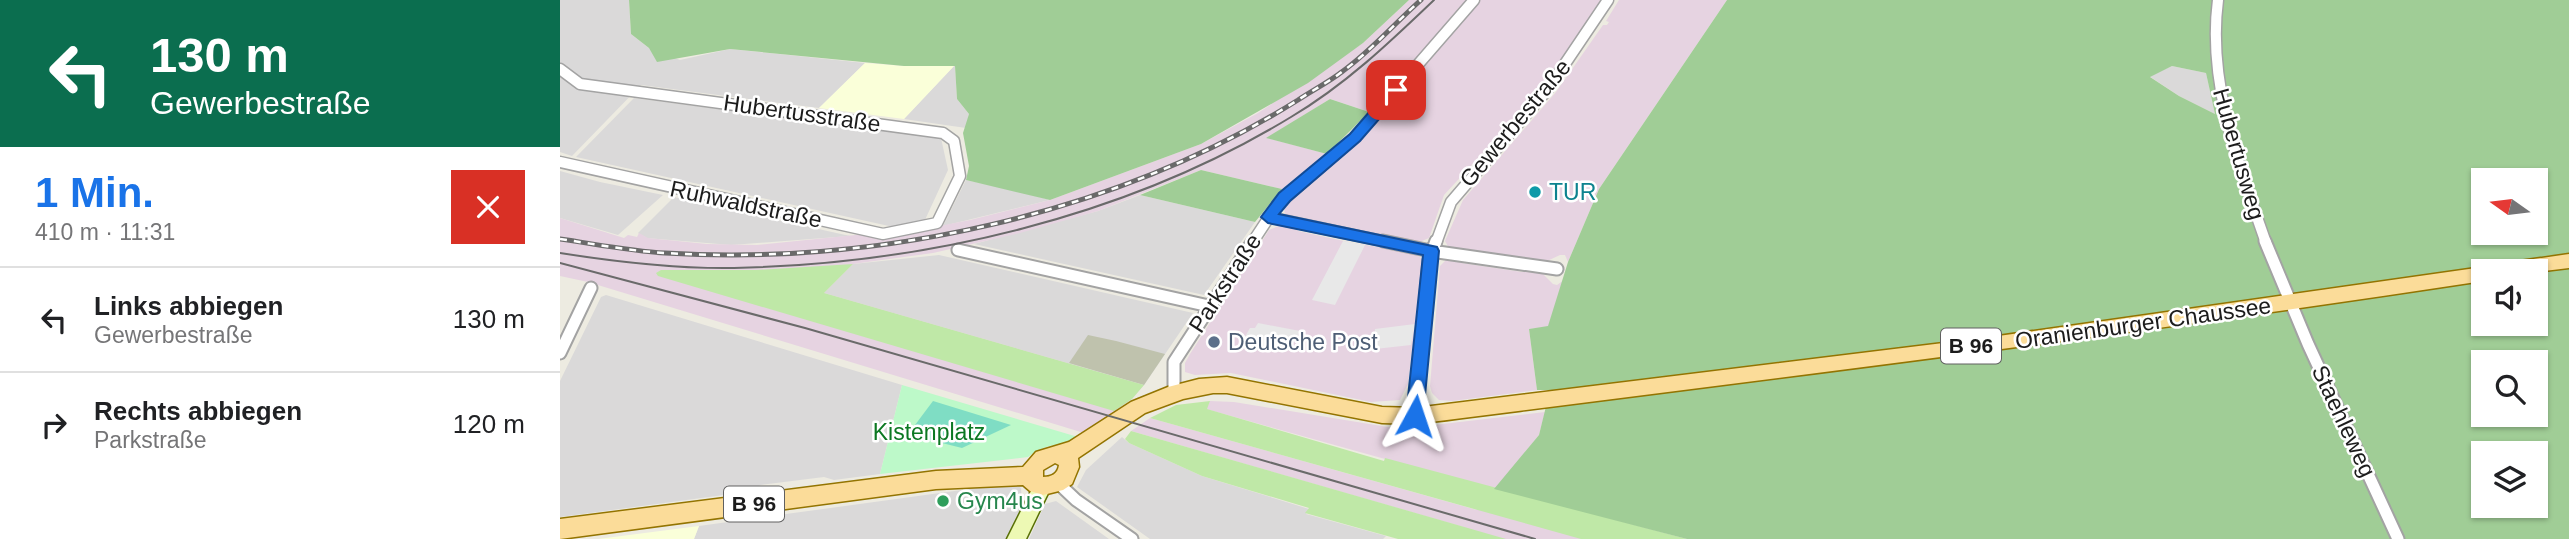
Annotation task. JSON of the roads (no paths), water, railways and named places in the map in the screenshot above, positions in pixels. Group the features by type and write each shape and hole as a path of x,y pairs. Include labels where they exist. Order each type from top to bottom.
{"main road":[{"path":"2548,264 2569,261"},
{"name":"Oranienburger Chaussee","path":"1415,416 1984,345 2471,276"},
{"name":"B 96","path":"560,529 947,479 1051,472 1137,410 1176,393 1225,393 1245,389 1382,415 1415,416"},
{"path":"1016,539 1051,472"}],"street":[{"name":"Parkstraße","path":"1176,393 1173,363 1268,217 1284,197 1355,137 1474,0"},
{"name":"Gewerbestraße","path":"1415,416 1431,251 1453,198 1544,94 1608,0"},
{"name":"Hubertusweg","path":"2218,0 2216,59 2220,92 2250,201 2290,303"},
{"name":"Hubertusstraße","path":"560,69 580,84 947,134 954,141 960,176 938,221 932,226"},
{"name":"Ruhwaldstraße","path":"560,162 883,234 932,226"},
{"path":"1268,217 1431,251 1557,270"},
{"path":"958,250 1209,306"},
{"path":"560,353 591,288"},
{"name":"Staehleweg","path":"2290,303 2399,539"},
{"path":"1051,472 1076,500 1132,539"}],"tram line":[{"path":"560,253 690,267 734,268 806,264 879,257 951,245 1093,208 1162,182 1228,152 1311,105 1348,77 1434,0"},
{"path":"560,263 805,328 1535,539"}],"railway":[{"path":"560,239 665,253 746,255 829,251 911,240 994,224 1074,202 1152,174 1227,140 1298,100 1353,63 1421,0"}],"place":[{"name":"TUR","path":"1535,192"},
{"name":"Deutsche Post","path":"1214,342"},
{"name":"Gym4us","path":"943,501"}],"park label":[{"name":"Kistenplatz","path":"929,432"}]}
